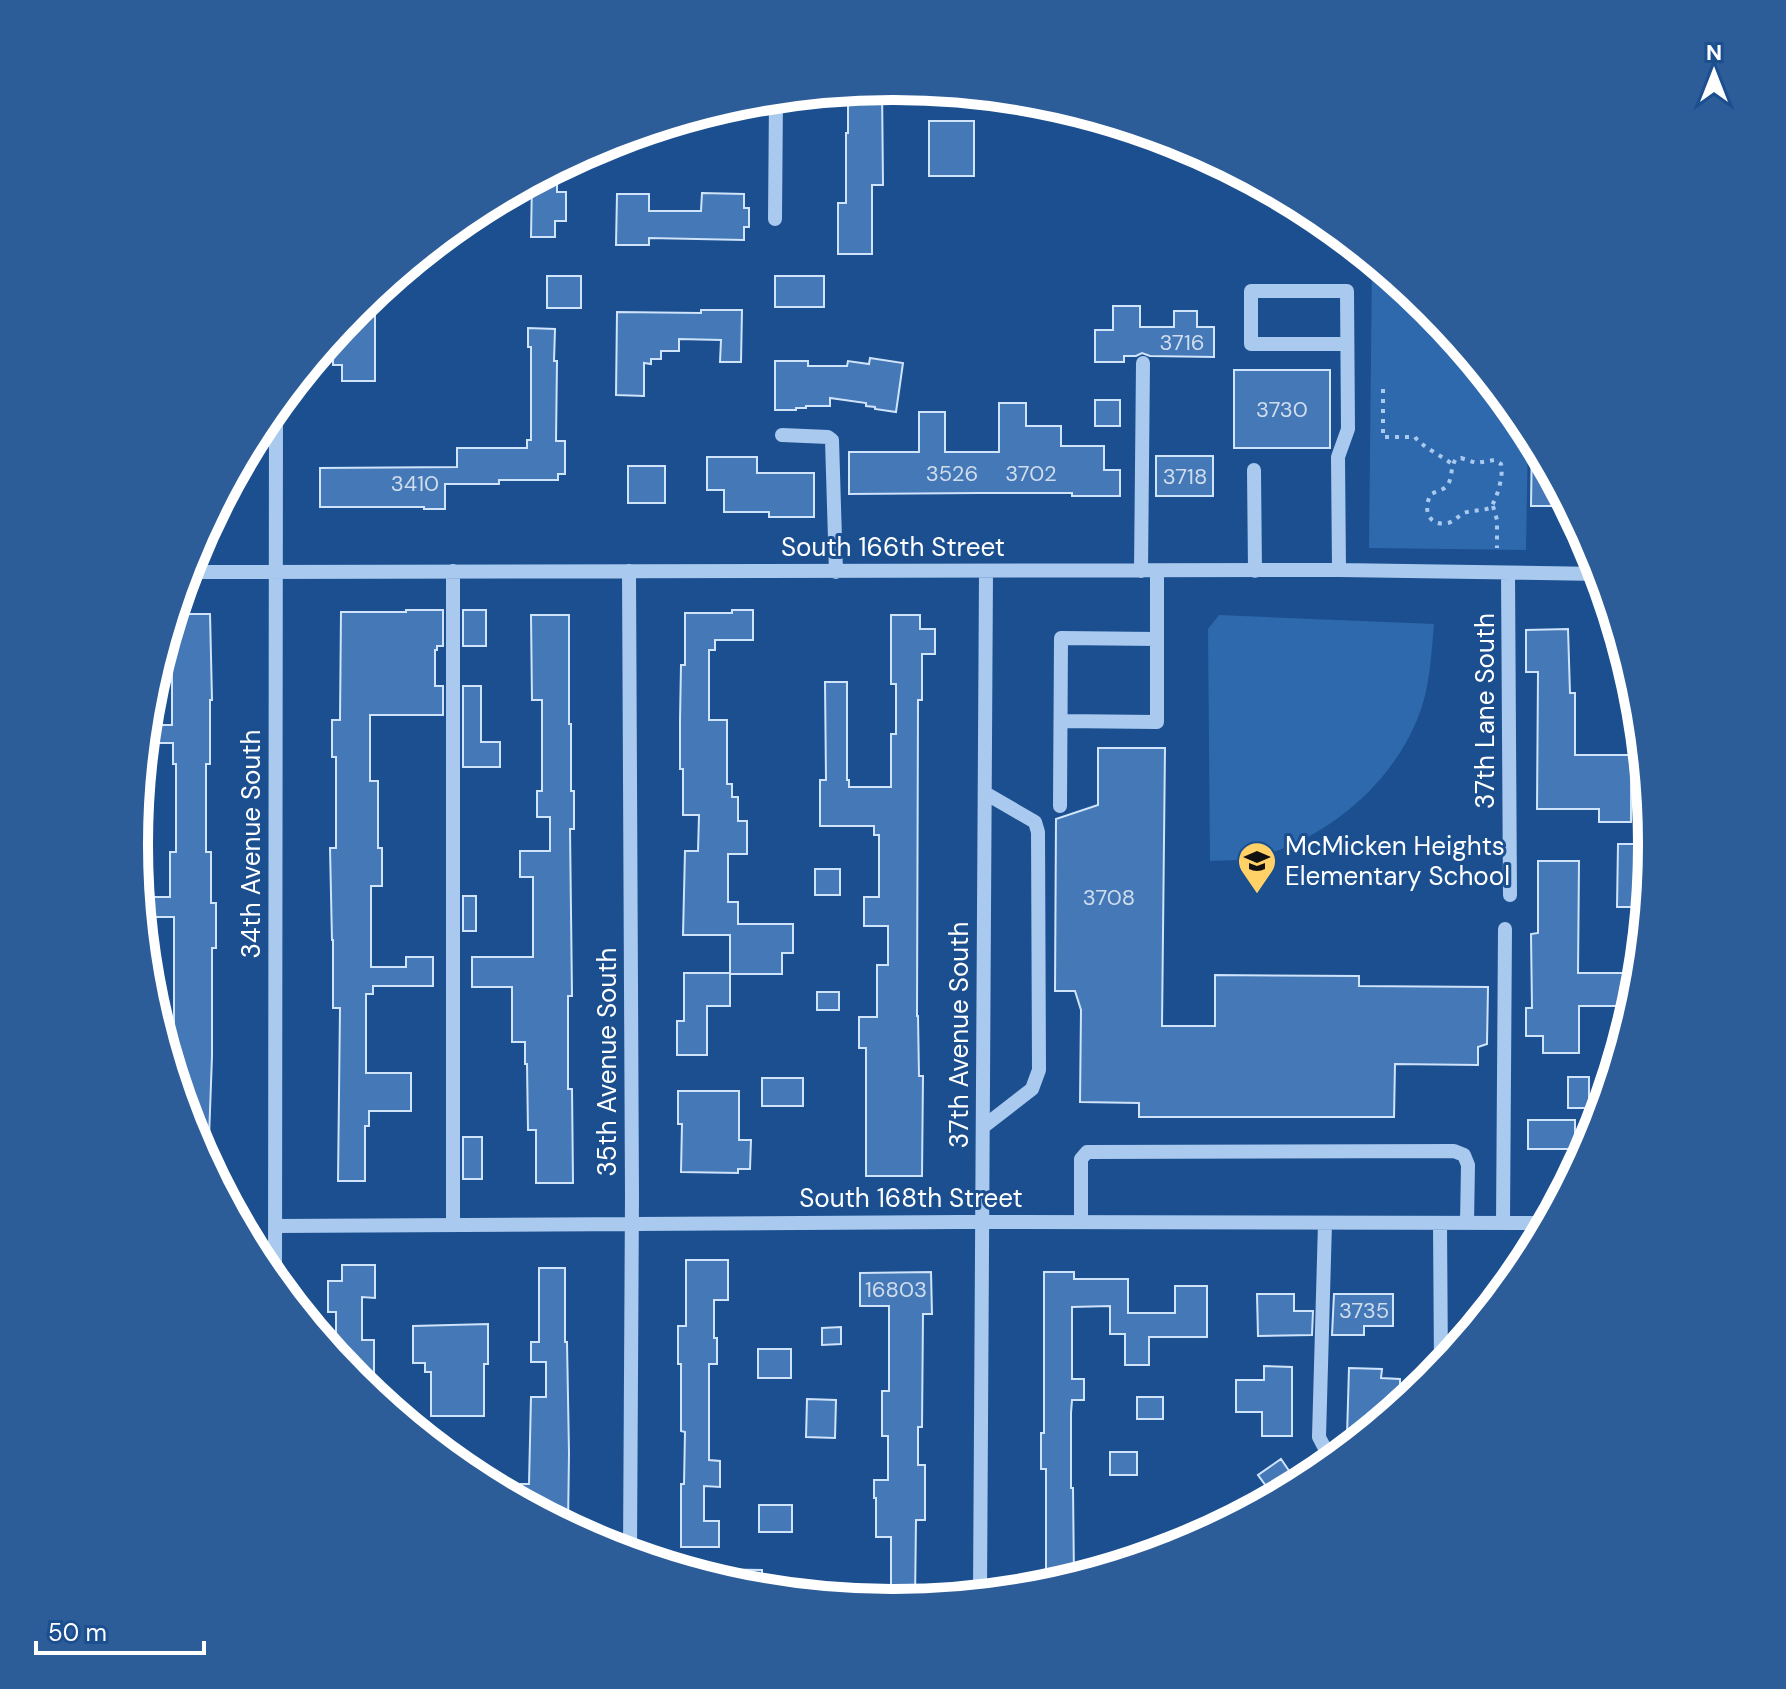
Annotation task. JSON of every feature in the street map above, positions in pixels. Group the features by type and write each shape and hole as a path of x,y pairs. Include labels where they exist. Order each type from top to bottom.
{"street":[{"path":"775,219 776,109"},
{"path":"1339,570 1338,457 1348,429 1347,291 1251,291 1251,344 1347,344"},
{"path":"1141,571 1143,363"},
{"name":"34th Avenue South","path":"275,1259 276,428"},
{"path":"782,435 828,437 832,440 836,572"},
{"path":"1254,470 1255,571"},
{"name":"South 166th Street","path":"200,572 1339,570 1586,574"},
{"path":"453,571 453,1225"},
{"name":"35th Avenue South","path":"629,571 630,1540"},
{"path":"1061,721 1157,722 1157,571"},
{"name":"37th Avenue South","path":"980,1584 986,572"},
{"name":"37th Lane South","path":"1508,573 1510,895"},
{"path":"1060,806 1061,638 1157,639"},
{"path":"983,1127 1032,1089 1039,1070 1038,832 1035,822 985,793"},
{"path":"1503,1223 1505,929"},
{"path":"1081,1222 1081,1159 1087,1152 1454,1151 1464,1155 1468,1165 1467,1223"},
{"path":"1325,1223 1319,1437 1326,1450"},
{"path":"1440,1223 1441,1348"},
{"name":"South 168th Street","path":"275,1226 1534,1223"}],"path":[{"path":"1383,389 1383,437 1415,437 1421,445 1452,464"},
{"path":"1493,506 1465,513 1450,523 1439,523 1432,520 1426,503 1431,494 1445,488 1456,459 1476,463 1494,460 1501,464 1503,474 1493,506 1497,520 1497,548"}],"shaded area":[{"path":"1372,275 1453,354 1484,391 1528,456 1526,550 1369,548"},
{"path":"1219,615 1434,624 1427,685 1417,720 1405,745 1371,789 1351,808 1304,839 1253,858 1210,861 1208,629"}],"building":[{"path":"882,100 883,185 872,185 872,254 838,254 838,203 846,203 848,102"},
{"path":"929,121 974,121 974,176 929,176"},
{"path":"557,181 557,192 566,192 566,221 555,221 555,237 531,237 532,194"},
{"path":"702,193 744,194 744,208 749,208 749,227 744,227 744,240 649,238 649,245 616,245 617,194 649,194 649,211 701,211"},
{"path":"547,276 581,276 581,308 547,308"},
{"path":"775,276 824,276 824,307 775,307"},
{"path":"1113,306 1140,306 1140,327 1174,327 1174,311 1197,311 1197,327 1214,327 1214,357 1150,356 1142,353 1124,356 1124,362 1095,362 1095,330 1113,330"},
{"path":"375,310 375,381 342,381 342,365 333,365 333,354"},
{"path":"701,310 742,310 741,362 720,362 721,340 679,339 679,351 661,351 661,359 651,359 651,364 644,363 644,396 616,395 617,312 701,313"},
{"path":"528,328 555,329 556,441 565,441 565,474 558,474 558,480 445,484 445,509 320,507 320,468 457,467 457,448 527,448 527,440 531,440 531,347 528,347"},
{"path":"870,358 903,363 896,412 875,409 866,406 866,403 830,398 830,406 775,410 775,361 808,361 808,366 847,366 848,361 869,364"},
{"path":"1234,370 1330,370 1330,448 1234,448"},
{"path":"1095,400 1120,400 1120,426 1095,426"},
{"path":"999,403 1026,403 1026,426 1061,426 1061,446 1104,446 1104,470 1120,470 1120,496 1072,496 1072,493 849,494 849,452 919,452 919,412 945,412 945,452 999,452"},
{"path":"1156,456 1213,456 1213,496 1156,496"},
{"path":"707,457 757,457 757,473 814,473 814,517 769,517 769,512 724,512 724,490 707,490"},
{"path":"1532,462 1556,506 1531,506"},
{"path":"628,466 665,466 665,503 628,503"},
{"path":"443,610 443,646 437,646 435,650 435,686 443,686 443,715 370,715 370,781 378,781 378,848 382,848 382,886 371,886 371,967 406,967 406,957 433,957 433,986 373,986 373,994 366,994 366,1073 411,1073 411,1111 369,1111 369,1126 365,1126 365,1181 338,1181 340,1008 333,1008 330,848 336,848 336,757 332,757 332,720 340,720 341,612"},
{"path":"463,610 486,610 486,646 463,646"},
{"path":"732,610 753,610 753,640 715,640 715,650 709,650 709,720 727,720 727,784 732,784 732,797 738,797 738,821 747,821 747,854 728,854 728,902 738,902 738,924 793,924 793,953 782,953 782,974 730,974 730,1006 707,1006 707,1055 677,1055 677,1021 684,1021 684,973 730,973 730,935 683,935 685,851 698,851 699,815 683,815 680,720 681,665 685,665 685,613 732,613"},
{"path":"185,614 210,614 212,700 210,764 206,764 206,852 211,852 211,903 216,903 216,948 212,948 209,1138 174,1037 174,917 152,917 150,897 170,897 170,852 176,852 176,764 173,764 173,743 156,743 159,725 172,725 172,661"},
{"path":"531,615 569,615 569,724 574,829 570,829 572,996 568,996 568,1089 572,1089 573,1183 536,1183 536,1130 528,1130 525,1042 512,1042 512,987 472,987 472,957 533,957 533,877 520,877 520,851 550,851 550,817 537,817 537,791 542,791 542,700 532,700"},
{"path":"891,615 920,615 920,629 935,629 935,654 922,654 922,700 918,700 917,1016 919,1076 923,1076 922,1176 866,1176 866,1048 859,1048 859,1017 877,1017 877,965 888,965 888,926 864,926 864,897 879,897 879,835 874,835 874,826 820,826 820,780 826,780 825,682 847,682 849,787 891,787 891,734 896,734 896,684 891,684"},
{"path":"1568,629 1570,693 1575,693 1575,755 1631,755 1631,822 1599,822 1599,809 1537,809 1538,672 1526,672 1526,630"},
{"path":"463,686 481,686 481,742 500,742 500,767 463,767"},
{"path":"1098,748 1165,748 1162,1026 1215,1026 1215,975 1359,976 1359,986 1488,987 1487,1044 1478,1047 1478,1065 1395,1064 1394,1117 1139,1117 1139,1103 1080,1102 1081,1010 1075,991 1055,991 1056,819 1098,805"},
{"path":"1618,844 1635,844 1638,847 1635,907 1617,907"},
{"path":"1538,861 1579,861 1578,973 1626,973 1619,1006 1579,1006 1579,1053 1543,1053 1543,1036 1526,1036 1526,1008 1532,1008 1531,934 1538,933"},
{"path":"815,869 840,869 840,895 815,895"},
{"path":"463,896 476,896 476,931 463,931"},
{"path":"817,992 839,992 839,1010 817,1010"},
{"path":"1568,1077 1589,1077 1589,1108 1568,1108"},
{"path":"762,1078 803,1078 803,1106 762,1106"},
{"path":"678,1091 739,1091 739,1140 751,1140 750,1169 738,1169 738,1173 681,1172 682,1124 678,1124"},
{"path":"1528,1120 1575,1120 1572,1149 1528,1149"},
{"path":"463,1137 482,1137 482,1179 463,1179"},
{"path":"686,1260 728,1260 728,1300 714,1300 717,1364 709,1364 709,1460 720,1461 720,1487 704,1486 704,1521 719,1521 719,1547 681,1547 685,1432 681,1431 678,1326 686,1326"},
{"path":"342,1265 375,1265 375,1298 362,1297 362,1340 374,1340 374,1378 336,1338 336,1312 328,1312 328,1281 342,1281"},
{"path":"539,1268 565,1268 568,1514 513,1484 529,1484 531,1397 546,1397 546,1362 531,1362 531,1342 539,1342"},
{"path":"931,1272 932,1314 923,1314 922,1427 918,1427 918,1465 925,1465 925,1520 916,1520 915,1588 891,1589 891,1537 876,1537 874,1480 888,1480 888,1436 882,1436 882,1391 889,1391 889,1306 860,1306 860,1273"},
{"path":"1044,1272 1074,1272 1074,1279 1128,1279 1128,1313 1175,1313 1175,1286 1207,1286 1207,1337 1149,1337 1149,1365 1125,1365 1125,1334 1110,1334 1110,1306 1072,1307 1072,1379 1084,1379 1084,1400 1072,1400 1071,1413 1074,1567 1046,1573 1046,1469 1041,1469 1041,1433 1044,1433"},
{"path":"1257,1294 1294,1294 1294,1311 1313,1311 1312,1335 1258,1336"},
{"path":"1334,1294 1393,1294 1393,1326 1364,1326 1364,1335 1332,1335"},
{"path":"488,1324 484,1416 431,1416 431,1372 425,1372 425,1363 413,1363 413,1326"},
{"path":"841,1327 841,1344 822,1345 822,1328"},
{"path":"758,1349 791,1349 791,1378 758,1378"},
{"path":"1264,1366 1292,1367 1292,1436 1262,1436 1262,1412 1236,1412 1236,1380 1264,1380"},
{"path":"1349,1368 1382,1369 1381,1378 1400,1379 1400,1389 1347,1434"},
{"path":"1137,1397 1163,1397 1163,1419 1137,1419"},
{"path":"807,1399 836,1400 835,1438 806,1437"},
{"path":"1110,1452 1137,1452 1137,1475 1110,1475"},
{"path":"1281,1459 1291,1474 1267,1488 1258,1475"},
{"path":"759,1505 792,1505 792,1532 759,1532"},
{"path":"724,1569 762,1570 762,1577"}],"place":[{"name":"McMicken Heights Elementary School","path":"1257,895"}]}
